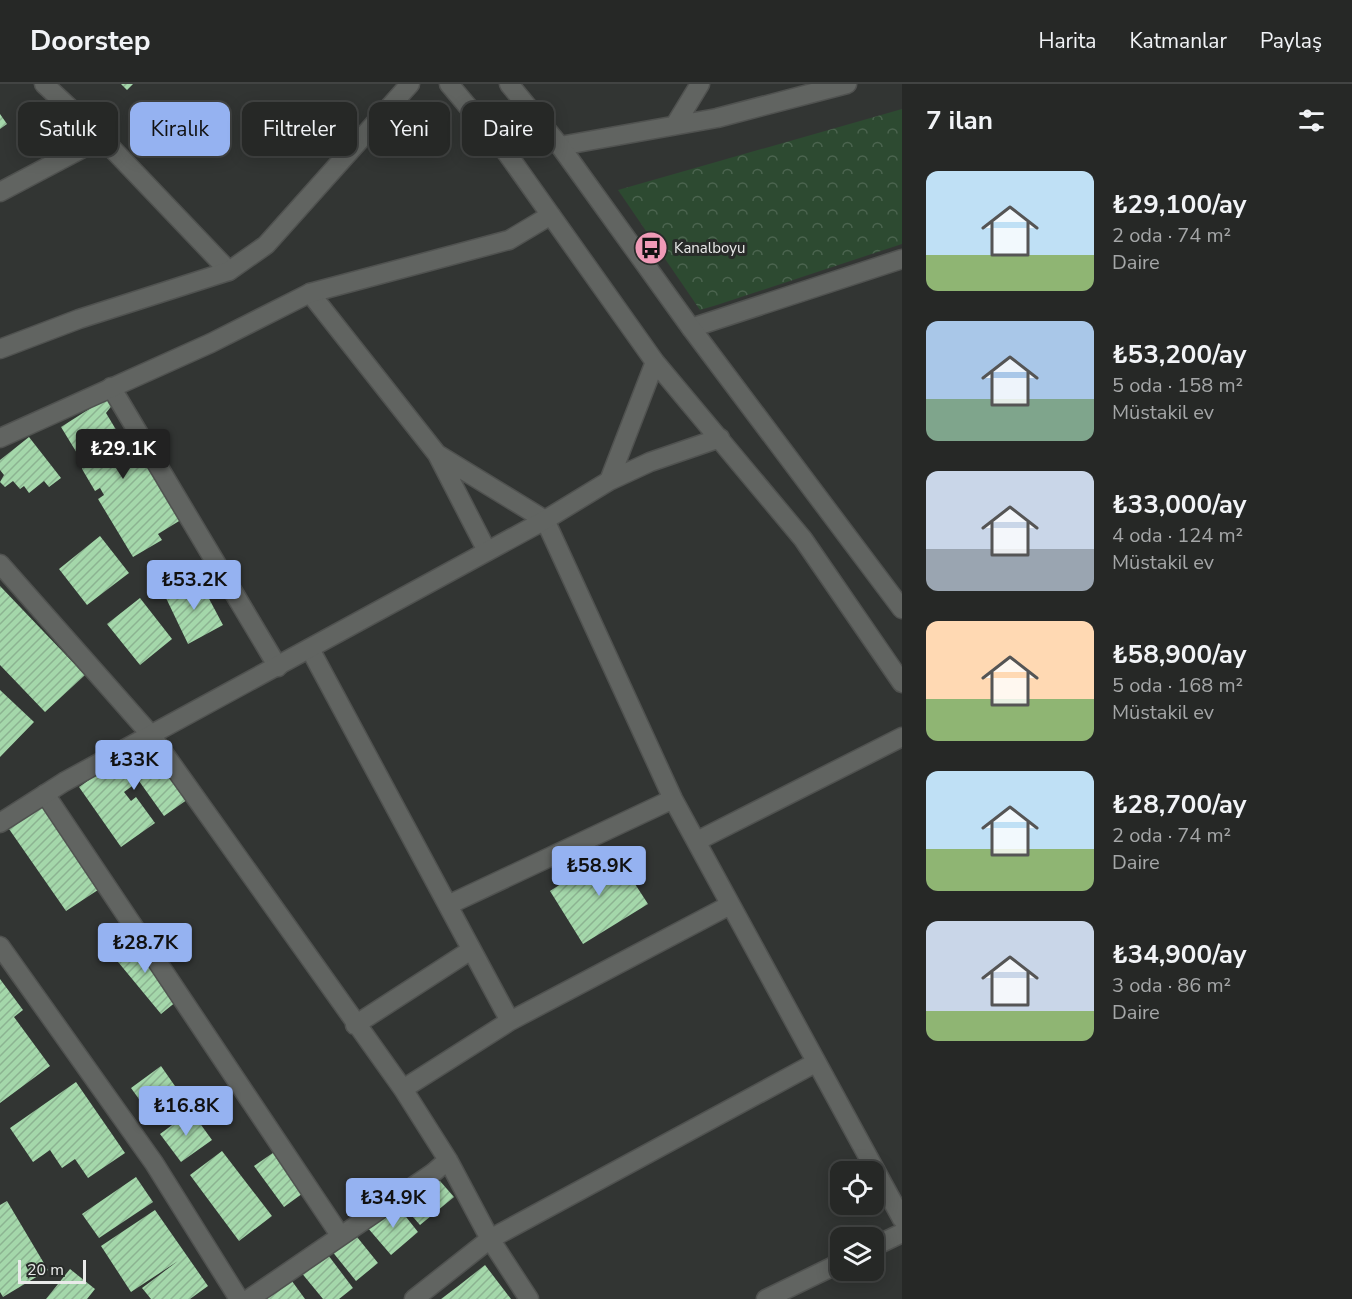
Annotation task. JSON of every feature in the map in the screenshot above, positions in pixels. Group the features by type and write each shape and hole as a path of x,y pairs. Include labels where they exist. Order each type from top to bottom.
{"street":[{"path":"44,84 63,102"},
{"path":"0,349 79,319 229,271 266,245 410,84"},
{"path":"449,84 506,152 655,362 803,539 902,683"},
{"path":"509,84 560,146 691,328 902,609"},
{"path":"675,125 700,84"},
{"path":"560,146 770,106 847,84"},
{"path":"118,155 229,271"},
{"path":"0,192 68,156"},
{"path":"0,438 211,343 310,293 509,240 551,215"},
{"path":"691,328 902,259"},
{"path":"310,293 437,454 487,551"},
{"path":"609,481 655,362"},
{"path":"111,387 278,667"},
{"path":"0,822 151,735 545,520 609,481 650,462 720,438"},
{"path":"437,454 545,520 673,799 698,841 815,1063 902,1219"},
{"path":"0,564 151,735 355,1025 403,1089 448,1160 490,1239 529,1299"},
{"path":"310,649 510,1021"},
{"path":"698,841 902,737"},
{"path":"45,794 340,1235"},
{"path":"448,905 673,799"},
{"path":"403,1089 510,1021 730,905"},
{"path":"0,946 154,1163 239,1299"},
{"path":"355,1025 471,950"},
{"path":"414,1299 490,1239 815,1063"},
{"path":"249,1299 433,1173 448,1160"},
{"path":"884,1242 902,1233"},
{"path":"766,1299 830,1268"}],"green space":[{"path":"902,109 902,244 700,310 618,190"}],"building":[{"path":"121,84 133,84 127,90"},
{"path":"0,114 7,124 0,129"},
{"path":"108,397 113,404 106,413 127,448 138,442 184,518 158,534 162,540 133,557 98,499 104,495 100,488 95,491 82,469 83,463 61,427"},
{"path":"29,437 61,478 49,487 44,481 29,493 24,486 20,489 13,481 5,487 0,482 4,475 0,470 0,460"},
{"path":"100,536 129,573 87,605 59,569"},
{"path":"198,578 223,625 188,644 166,598"},
{"path":"0,586 85,675 45,712 0,665"},
{"path":"140,598 172,639 140,665 107,624"},
{"path":"0,690 34,722 0,757"},
{"path":"149,738 191,797 164,816 139,781 124,792 131,801 136,797 155,823 121,847 79,787"},
{"path":"44,805 101,888 66,911 9,829"},
{"path":"613,850 648,904 583,944 550,891"},
{"path":"129,934 182,997 161,1014 109,951"},
{"path":"0,979 23,1010 14,1017 50,1066 0,1103"},
{"path":"161,1066 184,1099 154,1120 131,1088"},
{"path":"76,1082 125,1153 88,1178 75,1159 62,1168 50,1150 33,1162 10,1128"},
{"path":"191,1111 212,1140 181,1162 160,1134"},
{"path":"280,1148 310,1188 284,1207 254,1166"},
{"path":"222,1151 272,1216 239,1241 190,1175"},
{"path":"433,1173 454,1197 420,1225 399,1201"},
{"path":"136,1177 153,1202 99,1238 82,1214"},
{"path":"7,1201 48,1270 3,1297 0,1292 0,1205"},
{"path":"395,1203 418,1232 391,1255 367,1227"},
{"path":"155,1210 208,1286 190,1299 151,1299 142,1288 178,1261 131,1292 101,1246"},
{"path":"353,1232 378,1263 356,1281 331,1250"},
{"path":"325,1251 353,1288 339,1299 323,1299 300,1271"},
{"path":"485,1265 511,1299 441,1299 457,1287"},
{"path":"70,1269 95,1289 87,1299 46,1299"},
{"path":"289,1277 305,1299 262,1299"}],"place":[{"name":"Kanalboyu","path":"651,248"}]}
